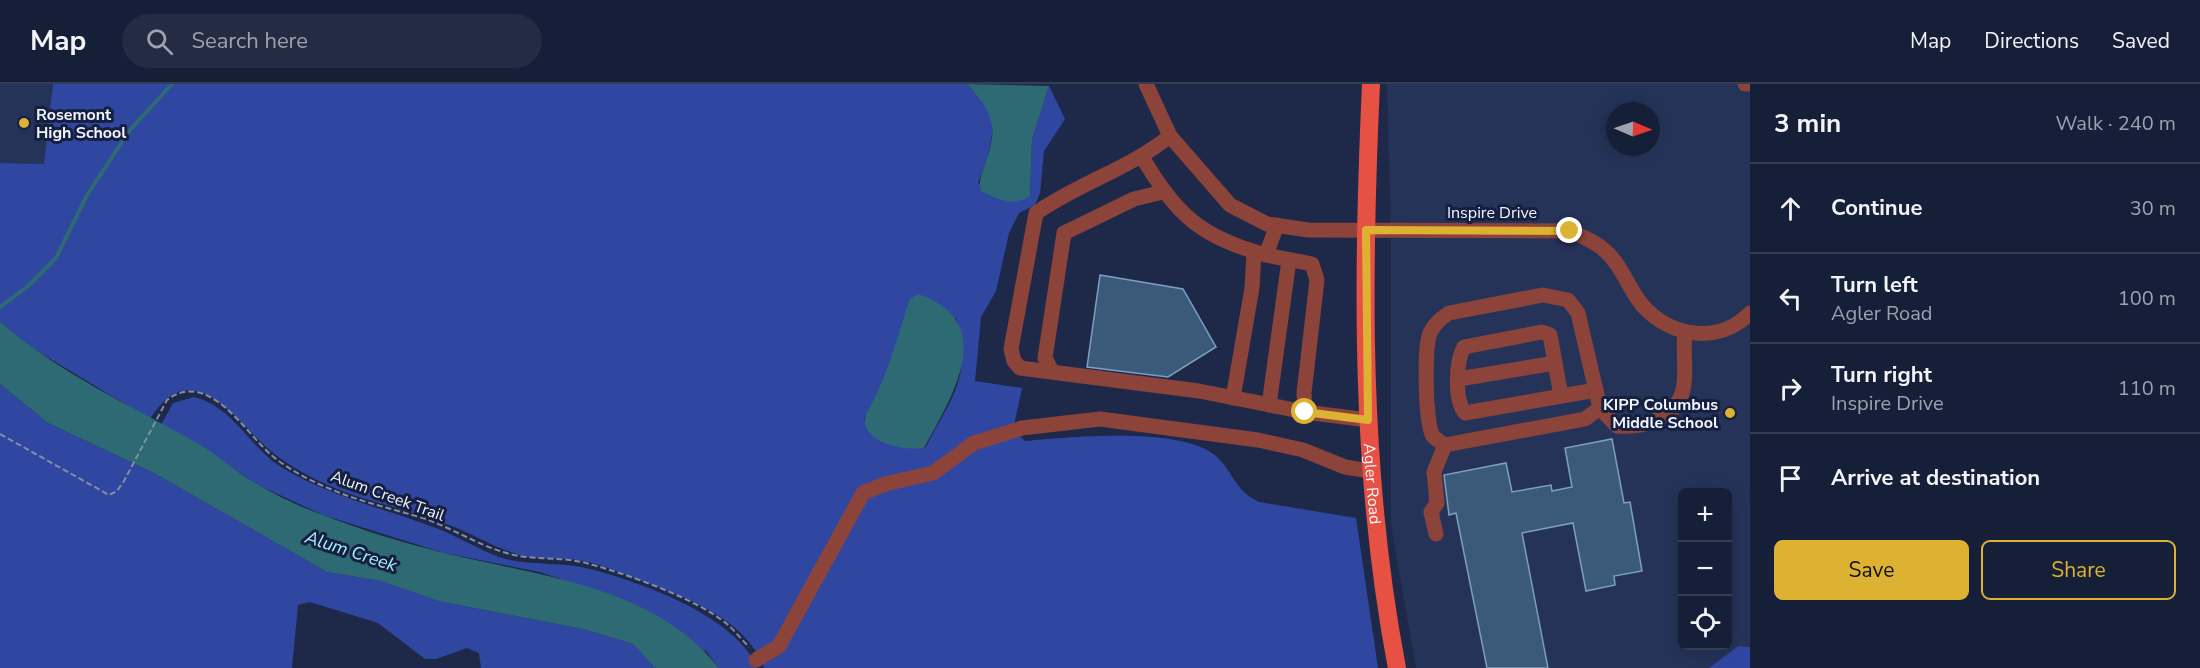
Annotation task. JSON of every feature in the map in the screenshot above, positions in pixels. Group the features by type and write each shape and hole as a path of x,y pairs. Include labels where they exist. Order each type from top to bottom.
{"main road":[{"name":"Agler Road","path":"1371,84 1366,230 1370,471 1383,592 1397,668"}],"street":[{"name":"Inspire Drive","path":"1146,84 1170,136 1230,205 1267,224 1308,230 1570,231 1604,249 1622,270 1643,306 1671,328 1700,334 1721,331 1750,313"},
{"path":"1745,84 1750,84"},
{"path":"1170,136 1142,158 1052,202 1036,213 1011,349 1014,361 1020,368 1233,398 1305,412 1368,420"},
{"path":"1142,158 1163,192 1191,223 1260,254 1312,264 1317,280 1304,393 1305,412"},
{"path":"1052,371 1045,358 1064,233 1134,199 1163,192"},
{"path":"1233,398 1260,254 1277,225"},
{"path":"1269,405 1289,260"},
{"path":"1600,408 1585,419 1444,445 1433,436 1428,419 1426,344 1431,331 1449,313 1543,295 1568,300 1578,313 1600,408 1617,426 1632,427 1651,423 1664,417 1682,395 1685,332"},
{"path":"1561,396 1550,335 1542,332 1464,347 1459,356 1459,406 1465,413 1596,390"},
{"path":"1459,379 1555,363"},
{"path":"756,660 779,646 863,493 885,484 933,473 974,443 1012,431 1100,419 1257,441 1303,450 1345,467 1370,471"},
{"path":"1436,534 1431,512 1437,503 1434,472 1444,445"}],"path":[{"name":"Alum Creek Trail","path":"0,434 109,495 117,491 124,481 160,409 175,394 200,393 219,402 269,453 289,467 333,490 427,520 490,548 516,555 585,563 652,586 695,604 727,624 750,647 756,660"}],"shaded area":[{"name":"Rosemont High School","path":"0,84 53,84 44,165 0,163"},
{"path":"53,84 967,84 986,105 992,123 991,144 978,183 1030,196 1032,139 1049,86 1065,119 1044,151 1040,193 1035,205 1019,213 1009,233 996,291 981,317 975,381 1022,388 1013,430 1025,441 1096,436 1178,440 1200,447 1216,456 1245,493 1259,502 1356,518 1378,668 764,668 755,650 743,635 727,622 691,600 593,563 520,555 457,528 329,486 277,456 232,413 216,400 200,392 183,391 167,399 150,419 24,343 0,322 0,163 44,164","holes":["956,318 961,338 961,372 957,386 925,448 864,420 882,383"]},
{"path":"1387,84 1750,84 1750,647 1738,646 1709,668 1416,668 1391,525 1391,230"},
{"path":"0,384 48,423 154,473 327,572 381,581 438,601 583,629 633,644 655,668 481,668 479,653 467,648 436,659 425,659 378,623 310,602 298,605 292,668 0,668"},
{"path":"194,397 220,409 270,459 299,477 337,494 442,530 499,557 521,562 590,569 660,592 709,617 730,632 746,649 757,668 719,668 707,652 587,588 540,572 444,553 323,515 258,485 198,444 161,425 173,403"},
{"path":"1738,646 1750,647 1750,668 1709,668"}],"water":[{"path":"967,84 1049,86 1032,139 1030,196 1011,201 999,199 981,191 980,181 992,139 991,120 983,103"},
{"path":"918,294 943,307 957,323 963,342 962,362 956,384 924,448 917,449 899,447 881,441 868,430 865,420 894,349 910,299"},
{"name":"Alum Creek","path":"0,322 71,373 197,443 249,479 281,497 337,521 398,541 556,578 593,588 629,602 662,619 693,640 719,668 655,668 633,644 583,629 438,601 381,581 327,572 154,473 48,423 0,384"}],"building":[{"path":"1100,275 1183,289 1216,347 1168,377 1087,367"},
{"path":"1612,439 1624,503 1630,502 1642,571 1614,576 1615,585 1586,591 1573,523 1522,533 1548,668 1487,668 1456,513 1449,515 1444,475 1506,463 1512,492 1551,485 1552,491 1572,487 1565,448"}],"waterway":[{"path":"0,307 27,287 56,258 87,195 130,130 172,84"}],"place":[{"name":"Rosemont High School","path":"24,123"},
{"name":"KIPP Columbus Middle School","path":"1730,413"}],"route":[{"path":"1305,412 1368,420 1366,230 1544,229 1570,231"}]}
